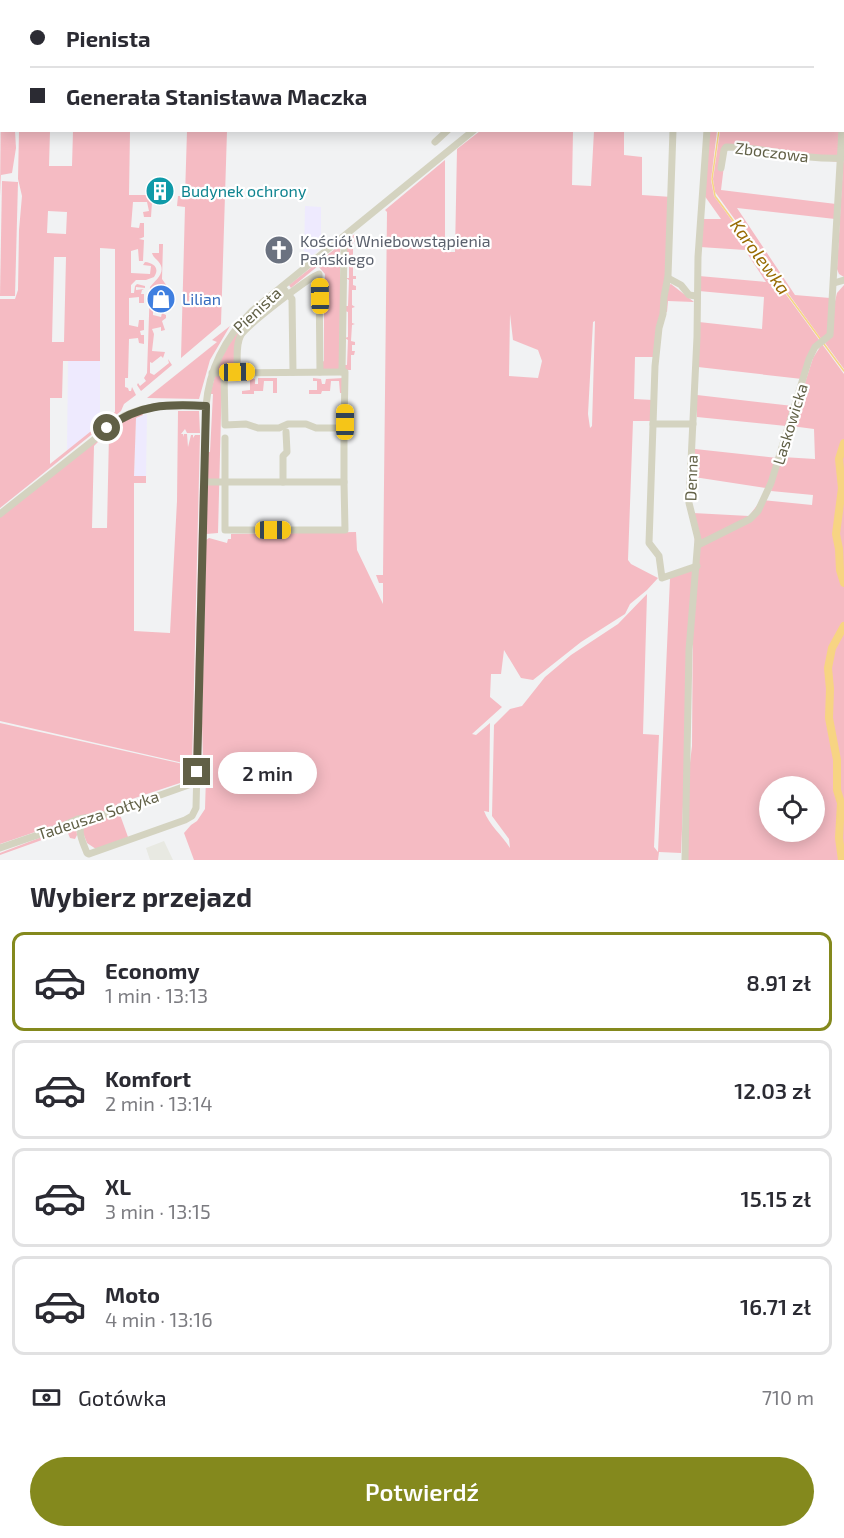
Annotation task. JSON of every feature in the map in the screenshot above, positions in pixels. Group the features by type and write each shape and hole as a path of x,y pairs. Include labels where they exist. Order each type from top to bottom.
{"street":[{"path":"435,142 446,132"},
{"name":"Pienista","path":"79,828 87,854 189,818 196,808 206,406 212,373 222,348 252,311 472,132"},
{"path":"672,132 668,278 656,363 649,543 659,556 662,578 697,566"},
{"name":"Denna","path":"685,860 689,650 698,545 697,529 689,502 697,338 696,296 707,132"},
{"name":"Laskowicka","path":"698,545 750,519 758,511 771,483 810,359 831,330 842,132"},
{"path":"442,137 452,148"},
{"name":"Zboczowa","path":"721,168 726,147 746,147 825,159 841,158"},
{"path":"340,240 344,247 342,372"},
{"path":"237,372 238,346 242,333 289,295 321,276 323,381"},
{"path":"668,278 681,285 689,295 696,296"},
{"path":"834,284 844,280"},
{"path":"282,287 292,299 289,356 293,372"},
{"path":"212,373 224,372 345,372 344,428 316,428 306,424 288,424 279,428 258,428 246,424 225,424 224,372"},
{"path":"256,372 256,381"},
{"path":"0,514 124,416 140,409 160,405 206,406"},
{"path":"653,424 693,424"},
{"path":"225,438 225,530 345,530 344,431"},
{"path":"283,482 283,456 287,452 286,432"},
{"path":"204,482 344,482"},
{"name":"Tadeusza Sołtyka","path":"0,848 78,819 104,815 197,782"},
{"path":"66,824 73,824 79,828 88,818"}],"shaded area":[{"path":"1,132 15,132 16,148 12,173 1,175 0,196"},
{"path":"19,132 50,132 49,166 72,166 73,132 130,132 129,195 148,195 152,202 151,217 144,217 143,212 149,211 147,202 133,202 131,227 139,228 140,223 144,223 144,237 139,239 144,240 143,261 139,261 138,249 131,251 131,273 150,274 151,266 143,265 145,262 153,265 156,271 154,277 136,280 131,285 131,293 134,293 135,286 137,284 145,286 145,288 136,287 136,290 144,289 141,294 144,294 144,303 139,303 139,297 129,298 129,325 138,327 139,320 144,320 144,330 140,331 141,335 144,335 144,344 139,343 138,338 129,339 128,378 125,378 125,387 131,391 132,387 136,395 124,404 121,411 0,508 0,299 15,299 18,290 22,196 18,179","holes":["48,211 67,212 66,234 47,233","100,248 115,249 115,412 50,464 50,398 62,398 63,361 100,361","54,257 66,257 64,342 52,342"]},
{"path":"187,132 227,132 221,324 181,358 185,207 177,206 178,196 185,196"},
{"path":"479,132 573,132 572,185 591,186 594,132 624,132 624,155 642,157 642,195 672,197 669,285 671,284 694,302 668,301 667,312 662,311 655,357 635,357 634,399 653,400 651,421 633,421 628,560 631,564 658,578 630,604 625,614 581,642 533,680 521,678 504,650 501,674 491,674 490,697 502,707 472,734 476,735 490,723 489,812 484,811 510,848 509,839 492,816 494,725 510,709 522,706 545,677 571,655 618,624 647,594 643,734 659,735 654,847 658,852 670,578 693,569 681,853 659,852 658,860 194,860 184,833 197,821 205,809 206,777 203,764 202,723 206,540 209,538 227,543 228,539 231,539 231,534 356,532 357,550 383,604 383,583 379,583 376,575 383,575 387,212 385,210 445,160 445,252 455,252 457,149","holes":["510,314 513,340 538,350 542,361 538,378 509,376","595,321 592,426 590,428 588,414 593,322"]},
{"path":"709,132 717,132 711,180 714,196 820,341 802,379 698,367 699,322 762,329 764,297 699,291 699,276 766,282 745,250 700,247 703,219 721,219 704,195"},
{"path":"720,132 839,132 838,162 726,149 721,190 836,204 835,219 737,208 795,295 830,298 828,333 822,340 715,192 713,179"},
{"path":"844,147 844,277 837,269"},
{"path":"2,181 18,182 15,296 0,296"},
{"path":"305,206 321,207 321,248 307,260 304,257"},
{"path":"355,234 358,238 353,242 353,258 356,258 353,260 353,276 356,276 356,279 353,279 353,285 356,286 356,290 352,290 352,305 355,307 352,308 352,323 355,324 352,325 351,341 355,342 355,345 352,345 352,351 355,351 354,355 351,355 351,370 345,370 348,312 345,311 345,306 348,306 349,280 346,278 349,278 349,252 346,252 345,241"},
{"path":"159,244 163,244 162,279 171,292 153,292 155,310 153,310 153,315 161,317 162,313 166,315 166,318 162,321 165,330 161,331 161,327 152,329 154,334 152,351 165,352 163,358 161,356 152,363 150,362 150,373 154,375 169,363 168,359 172,365 141,391 137,385 138,383 140,386 146,381 144,378 147,373 150,287 160,276 162,269 152,253 159,253"},
{"path":"340,245 340,369 323,369 324,292 322,292 325,288 325,274 318,266 291,288 289,285"},
{"path":"844,285 844,369 825,343 837,293"},
{"path":"281,292 284,292 285,297 281,294 246,326 234,370 218,370 222,357 243,325"},
{"path":"230,326 210,360 199,399 147,398 217,342 212,340"},
{"path":"822,344 844,374 844,860 685,860 686,796 692,746 693,615 697,576 693,513 749,516 761,500 812,505 813,495 771,491 782,457 815,459 814,429 791,426 813,358"},
{"path":"68,361 100,361 100,424 67,451"},
{"path":"215,376 222,376 218,533 206,534 208,452 210,452 213,394 210,394"},
{"path":"246,378 255,379 255,384 258,384 258,378 277,378 277,393 273,393 273,381 264,381 263,391 242,394 242,391 250,390 250,381 246,381"},
{"path":"313,378 321,379 322,384 325,384 326,379 343,378 343,393 340,393 339,381 331,381 330,391 309,394 309,390 317,390 317,381 313,381"},
{"path":"697,395 793,406 786,426 697,417"},
{"path":"178,411 199,411 200,433 187,433 185,429 181,434 184,437 184,434 187,434 188,447 191,435 193,438 195,435 200,435 192,765 0,721 0,516 96,441 98,442 94,446 92,528 107,528 109,434 101,440 100,438 107,431 109,433 112,431 112,427 124,420 127,421 126,418 142,412 143,415 136,418 134,476 146,476 146,483 134,483 134,631 170,633 177,501"},
{"path":"147,414 146,476 134,477 136,418"},
{"path":"695,449 777,458 766,488 694,477"},
{"path":"201,483 195,766 193,765"},
{"path":"0,723 191,766 191,772 183,782 117,804 118,807 82,816 0,844"},
{"path":"119,812 128,837 96,849 87,843 82,830 86,823"},
{"path":"73,825 76,827 75,839 70,838 67,831 0,855 0,853"},
{"path":"164,841 173,860 150,860 146,848"}],"waterway":[{"name":"Karolewka","path":"719,132 712,179 715,196 821,340"},
{"name":"Karolewka","path":"824,344 844,371"},
{"path":"844,443 839,459 842,488 836,534 840,570 844,583"},
{"path":"842,860 839,838 841,803 837,790 837,760 829,718 828,668 832,648 844,626"}],"place":[{"name":"Budynek ochrony","path":"160,191"},
{"name":"Kościół Wniebowstąpienia Pańskiego","path":"279,250"},
{"name":"Lilian","path":"161,299"}],"route":[{"path":"107,428 131,413 153,406 206,406 197,772"}]}
